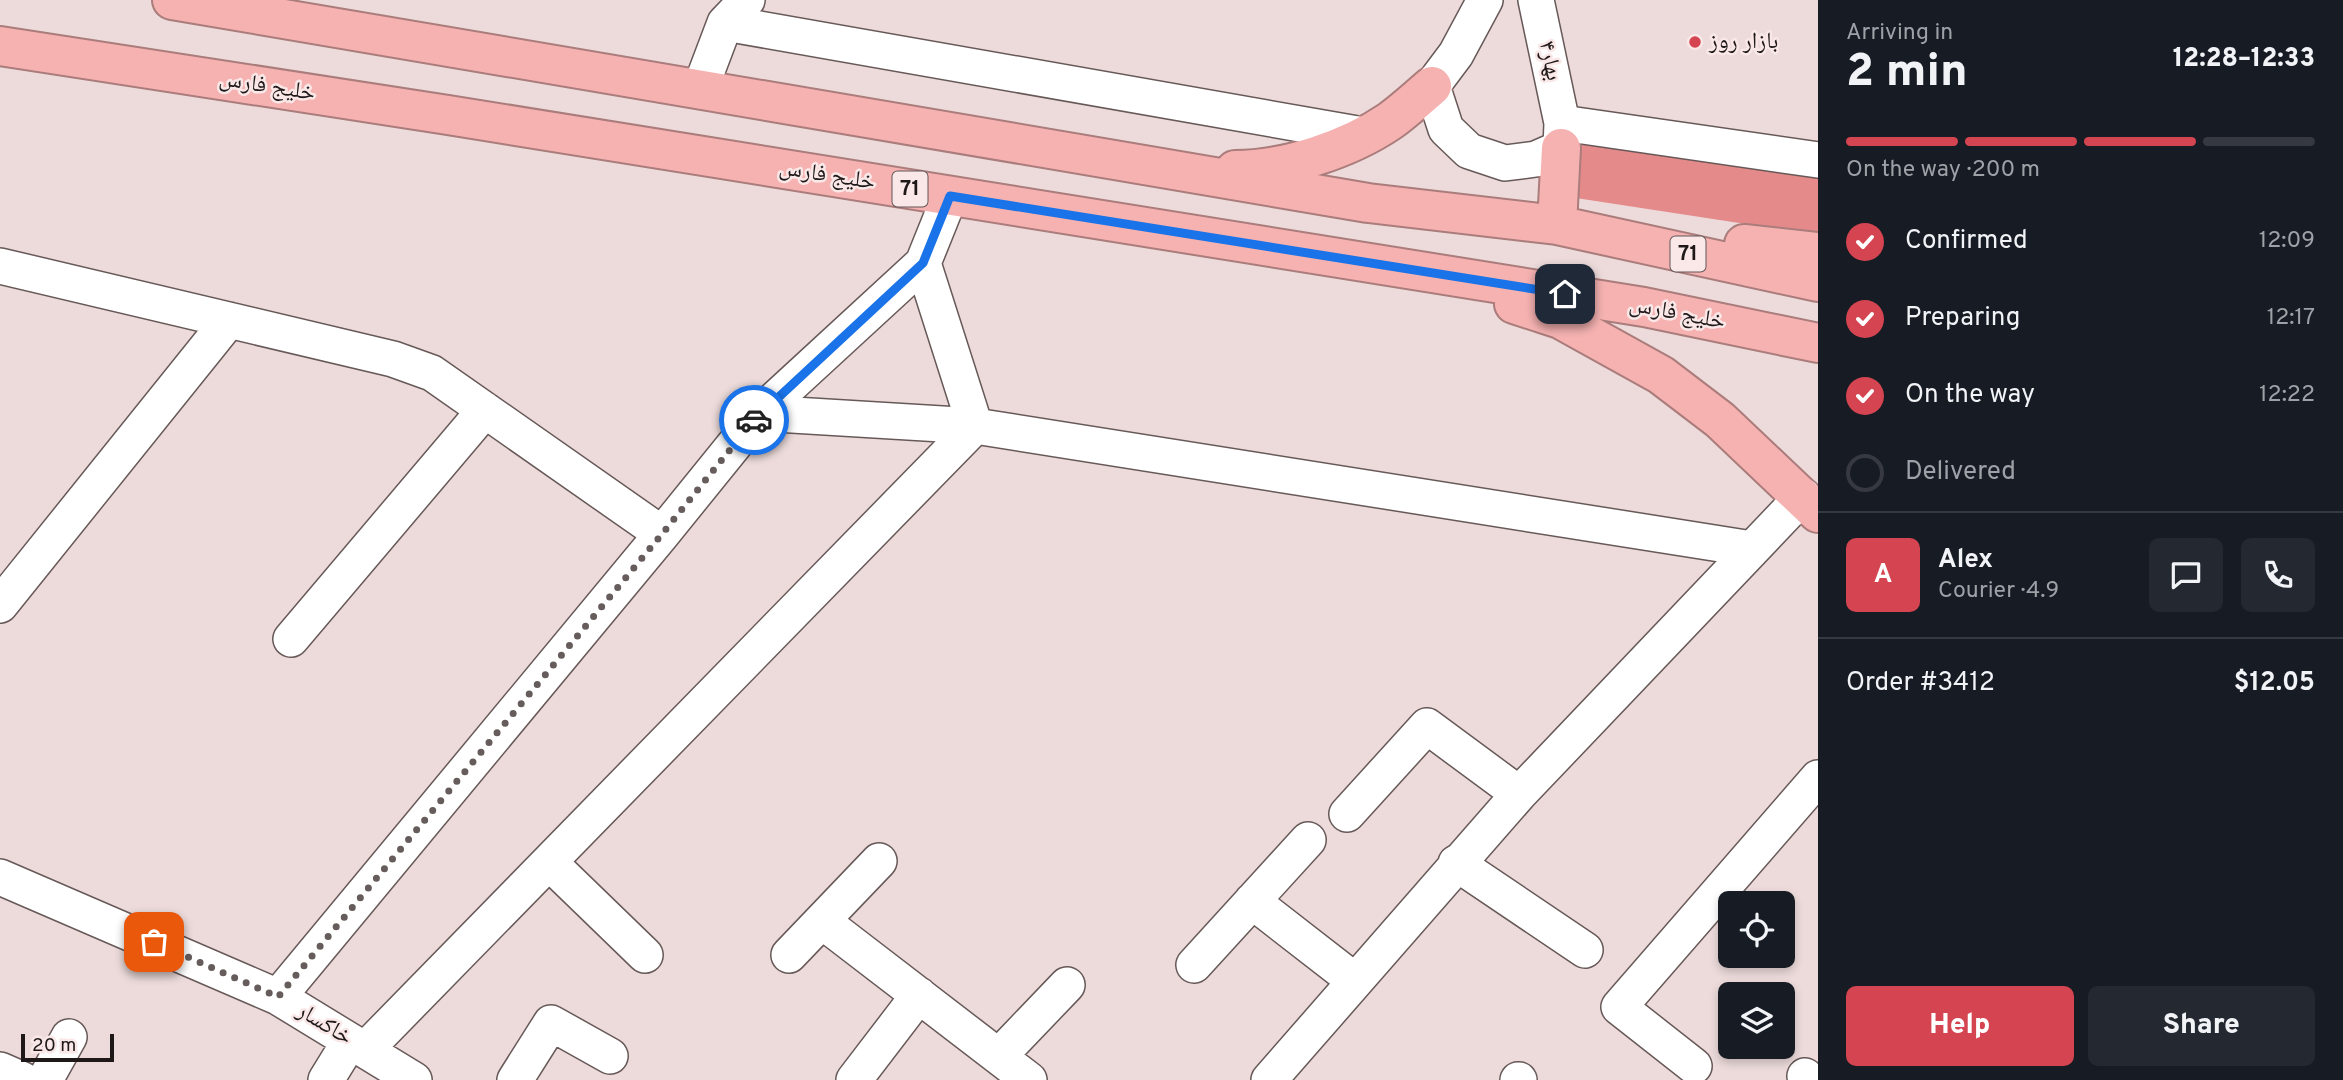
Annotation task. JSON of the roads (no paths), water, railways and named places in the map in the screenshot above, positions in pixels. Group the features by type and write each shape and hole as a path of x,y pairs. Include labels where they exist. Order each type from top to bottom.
{"highway":[{"name":"71","path":"172,0 1368,203 1557,225 1818,282"},
{"name":"خلیج فارس","path":"0,46 1644,307 1818,343"},
{"path":"1168,170 1241,170 1335,150 1389,122 1432,86"},
{"path":"1561,135 1557,225 1818,252"},
{"path":"1356,261 1508,302 1560,320 1610,346 1661,375 1720,420 1810,505"}],"street":[{"path":"1485,0 1456,54 1432,86 1446,129 1469,151 1505,163 1536,159 1561,135 1818,160"},
{"name":"بهار۴","path":"1536,0 1561,135"},
{"path":"700,89 736,11 1363,135"},
{"path":"278,997 760,413 923,263 950,196"},
{"path":"923,263 975,426"},
{"path":"0,266 393,359 432,373 662,534"},
{"path":"0,604 229,320"},
{"path":"291,639 485,410"},
{"path":"760,413 975,426 1752,549"},
{"path":"326,1080 357,1046 549,862 975,426"},
{"path":"1269,1080 1519,794 1752,549 1810,505"},
{"path":"1347,814 1427,726 1519,794"},
{"path":"1694,1066 1619,1007 1818,778"},
{"path":"1194,965 1308,840"},
{"path":"549,862 645,955"},
{"path":"789,955 879,862"},
{"path":"1456,863 1585,950"},
{"name":"خاکسار","path":"0,877 278,997 414,1080"},
{"path":"1252,901 1355,981"},
{"path":"822,921 1030,1080"},
{"path":"999,1056 1067,985"},
{"path":"854,1080 919,995"},
{"path":"515,1080 551,1023 610,1056"},
{"path":"45,1080 69,1037"},
{"path":"0,1070 23,1080"}],"place":[{"name":"بازار روز","path":"1695,42"}]}
